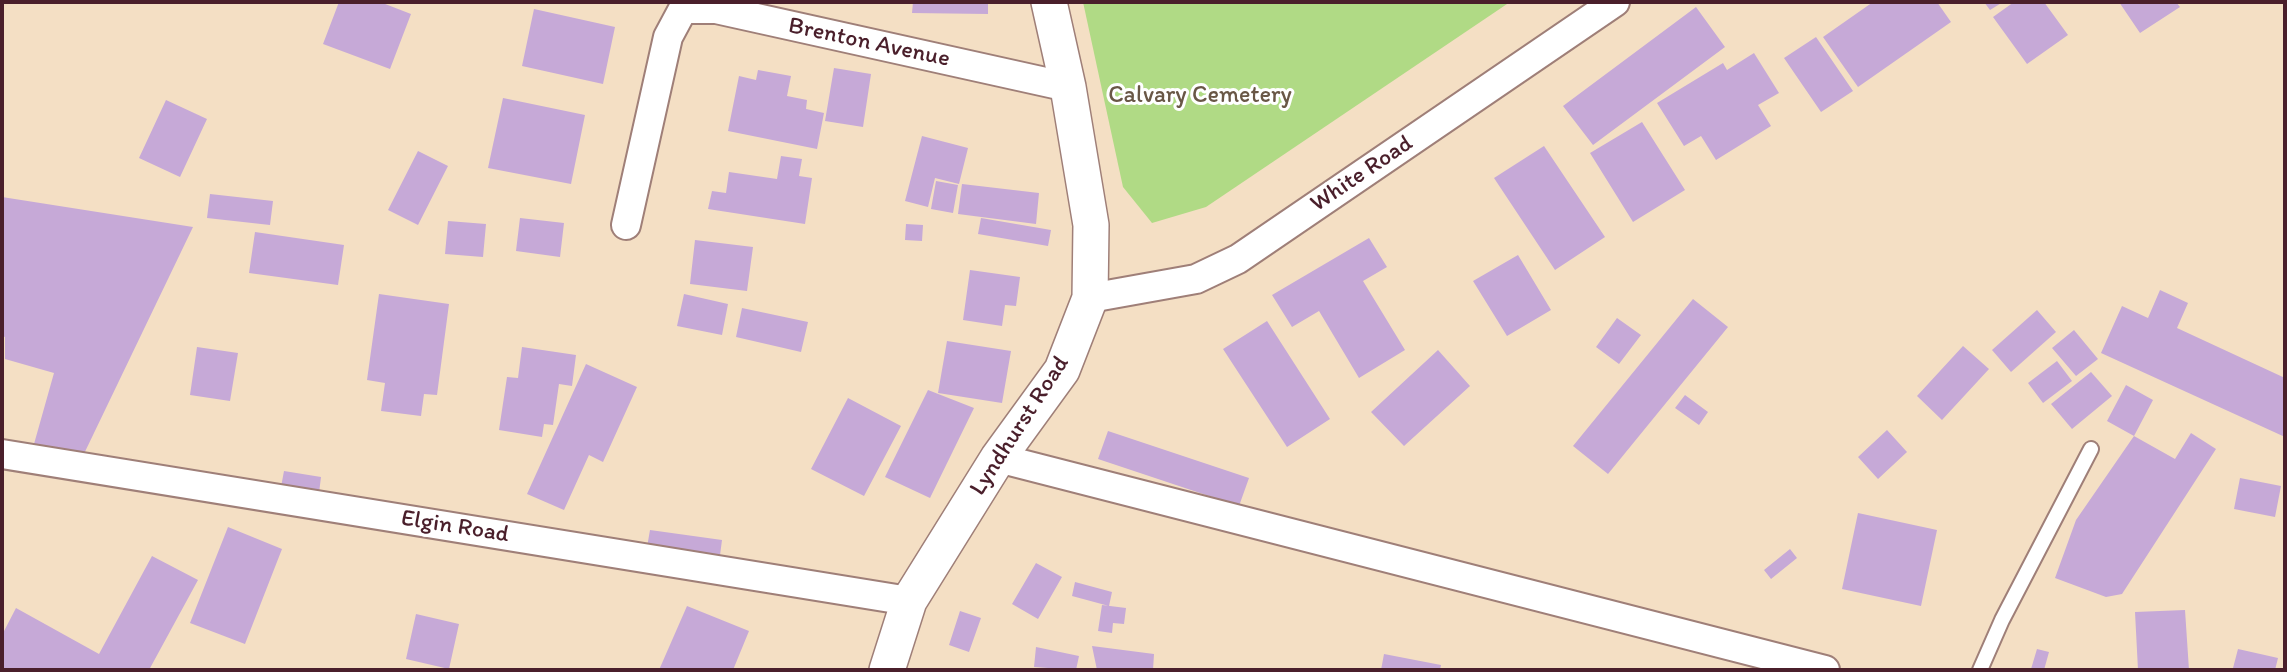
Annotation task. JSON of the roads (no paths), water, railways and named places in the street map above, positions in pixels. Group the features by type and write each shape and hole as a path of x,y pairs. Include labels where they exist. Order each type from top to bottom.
{"street":[{"name":"Lyndhurst Road","path":"887,670 909,601 998,458 1062,370 1090,298 1091,225 1068,87 1049,2"},
{"name":"White Road","path":"1090,298 1196,279 1238,259 1615,2"},
{"name":"Brenton Avenue","path":"626,225 667,37 683,9 716,9 1068,87"},
{"name":"Elgin Road","path":"2,454 909,601"},
{"path":"998,458 1825,670"}],"lane":[{"path":"1980,670 2002,620 2091,449"}],"park label":[{"name":"Calvary Cemetery","path":"1200,96"}]}
